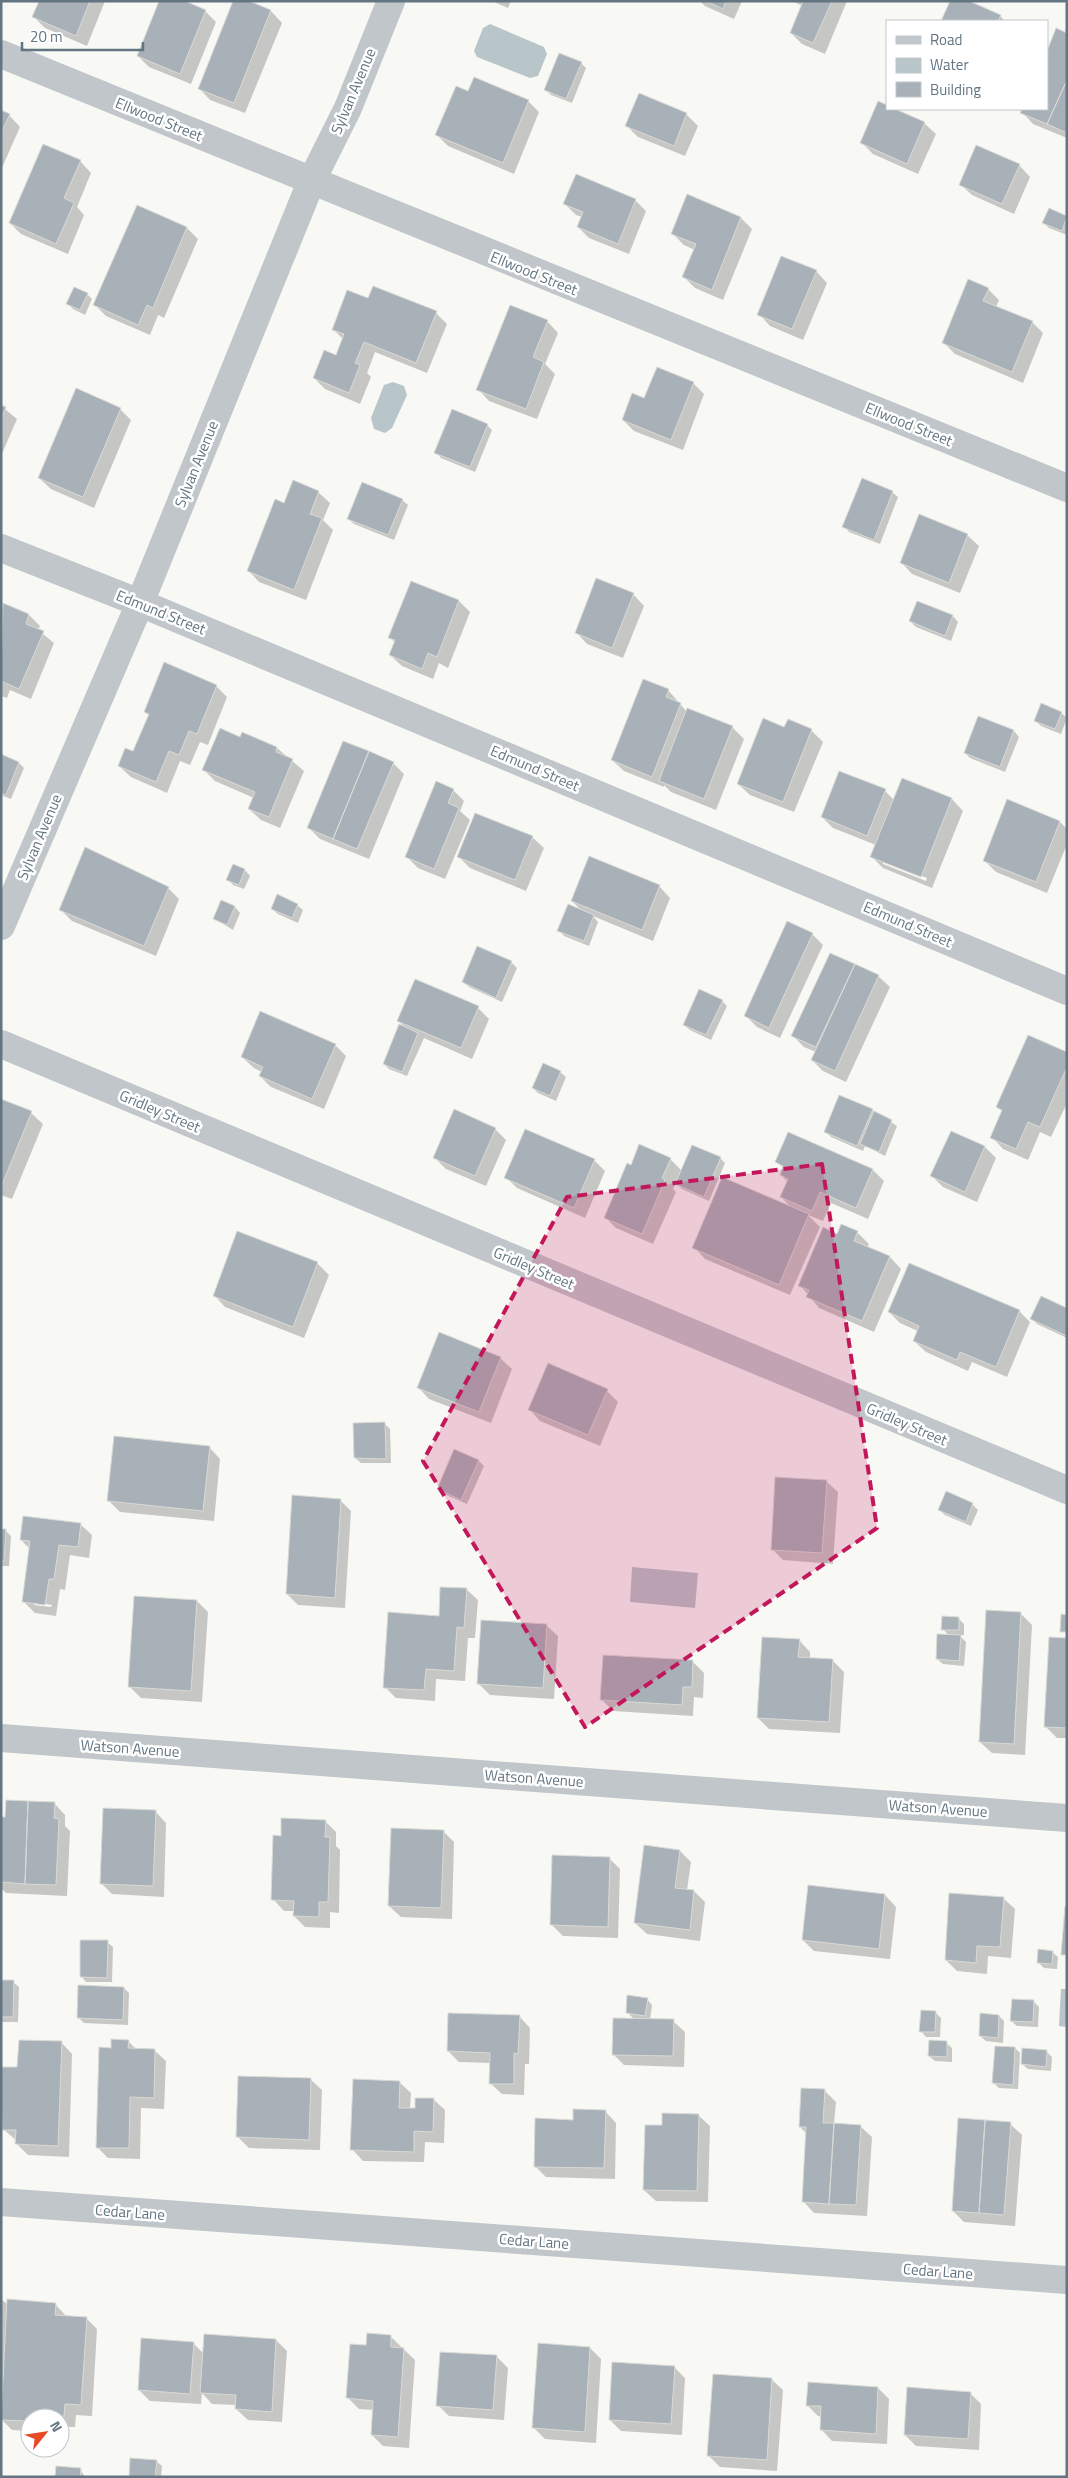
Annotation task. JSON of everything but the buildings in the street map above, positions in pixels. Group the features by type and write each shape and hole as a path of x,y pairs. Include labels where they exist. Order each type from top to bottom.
{"street":[{"name":"Sylvan Avenue","path":"1,926 140,603 311,182 348,108 391,1"},
{"name":"Ellwood Street","path":"1,54 311,182 1067,488"},
{"name":"Edmund Street","path":"1,548 140,603 1067,991"},
{"name":"Gridley Street","path":"1,1044 1067,1490"},
{"name":"Watson Avenue","path":"1,1738 1067,1818"},
{"name":"Cedar Lane","path":"1,2202 1067,2280"}],"highlighted area":[{"path":"822,1164 877,1528 585,1727 423,1461 567,1197"}],"water":[{"path":"490,24 544,47 547,54 538,76 530,78 477,57 474,51 483,28"},
{"path":"393,382 404,386 407,395 392,428 385,433 374,429 371,418 384,385"},
{"path":"632,1567 698,1573 695,1608 630,1602"},
{"path":"1061,1989 1067,1989 1067,2027 1059,2026"}]}
